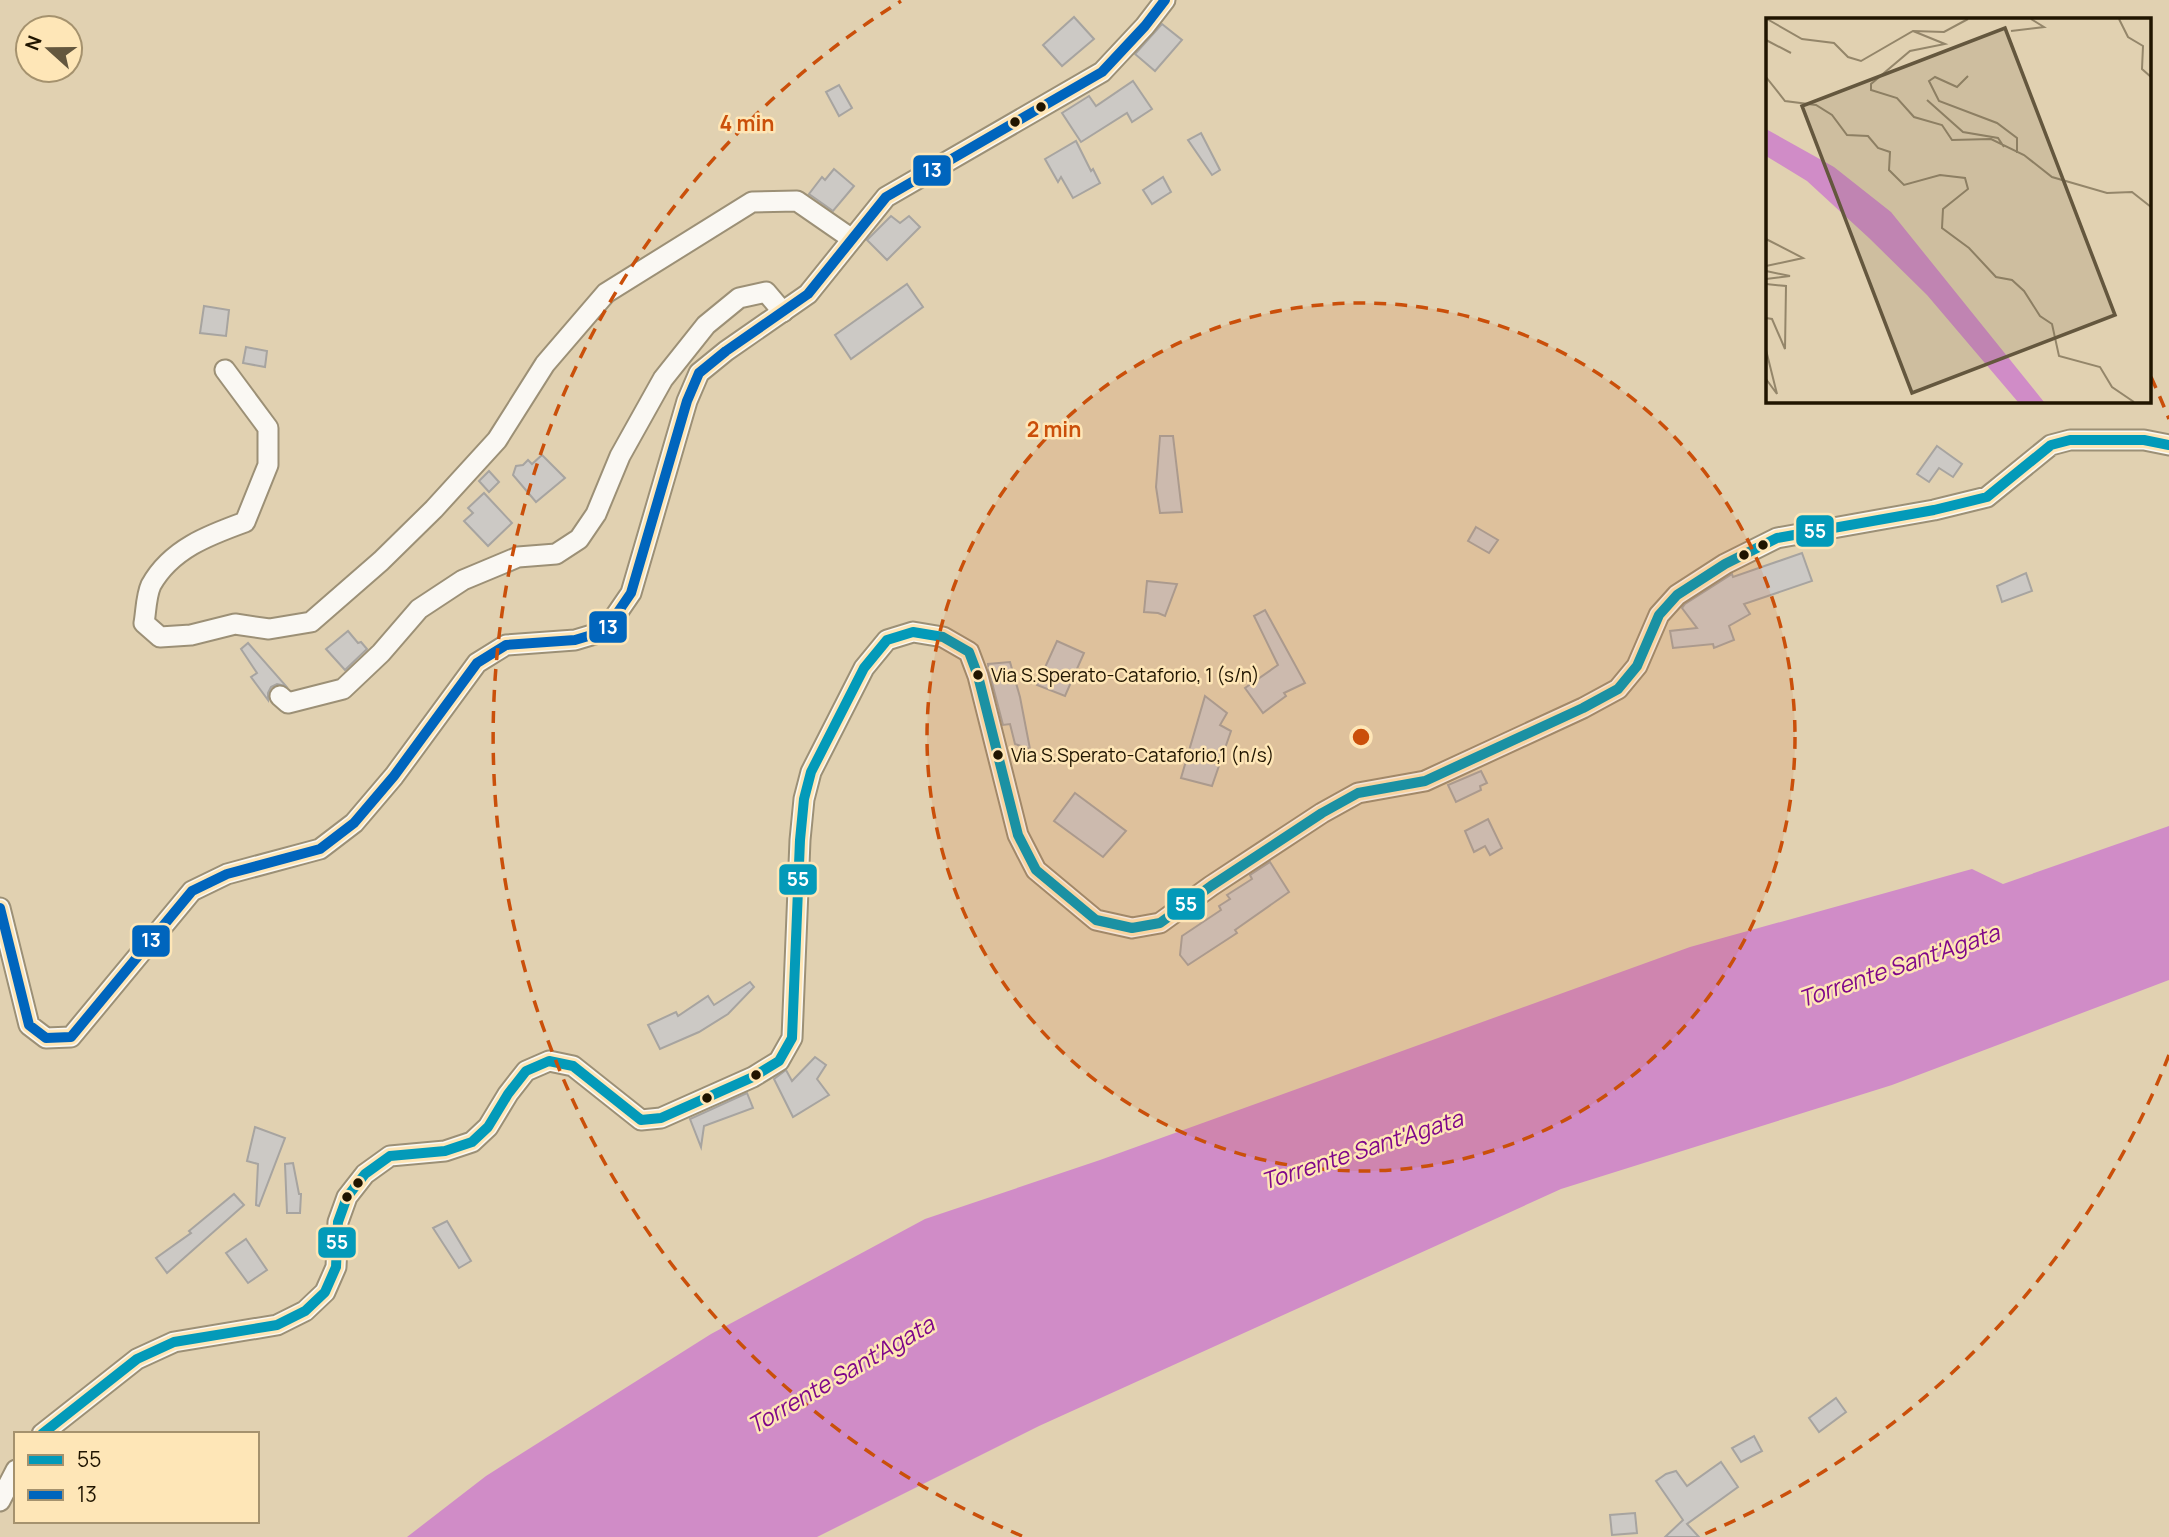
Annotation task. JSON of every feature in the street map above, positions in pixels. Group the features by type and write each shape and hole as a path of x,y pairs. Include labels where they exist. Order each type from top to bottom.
{"street":[{"path":"0,908 29,1026 46,1038 71,1037 192,891 227,874 320,849 354,823 394,776 477,663 506,645 575,640 605,631 631,593 687,401 699,373 808,294 886,197 1102,72 1165,0"},
{"path":"225,370 268,428 268,465 245,522 202,537 172,558 150,587 144,623 160,636 191,635 236,624 269,629 311,622 434,509 497,440 545,364 606,293 752,202 797,201 852,239"},
{"path":"280,696 288,703 344,690 419,609 463,580 518,557 556,554 579,539 596,514 620,456 663,379 706,325 739,298 766,292 783,312"},
{"path":"45,1432 137,1359 174,1342 277,1325 305,1311 325,1292 336,1267 338,1222 347,1197 365,1174 390,1156 445,1151 472,1142 488,1128 508,1094 526,1071 548,1061 573,1066 641,1120 661,1118 753,1077 779,1061 792,1038 803,799 811,772 864,668 887,640 913,632 943,637 969,652 978,676 1018,835 1036,870 1096,920 1132,928 1160,923 1322,813 1358,793 1425,781 1618,689 1637,666 1659,615 1677,595 1725,564 1777,538 1934,510 1987,497 2051,445 2070,440 2144,440 2169,445"},
{"path":"0,1501 14,1474"}],"water":[{"name":"Torrente Sant'Agata","path":"2169,826 2169,980 1892,1085 1561,1189 1039,1426 817,1537 407,1537 486,1476 711,1334 925,1219 1100,1160 1690,947 1972,869 2003,884"}],"building":[{"path":"1074,17 1094,39 1062,66 1043,45"},
{"path":"1162,24 1182,40 1155,71 1135,54"},
{"path":"1133,81 1152,109 1132,122 1127,113 1081,142 1062,113 1089,96 1096,106"},
{"path":"839,85 852,108 839,116 826,92"},
{"path":"1201,133 1220,170 1212,175 1188,140"},
{"path":"1076,141 1100,183 1073,198 1061,177 1058,182 1045,159"},
{"path":"834,169 854,186 833,211 809,194 822,177 825,180"},
{"path":"1163,177 1171,192 1152,204 1143,190"},
{"path":"891,216 900,223 909,216 920,227 887,260 867,240"},
{"path":"907,284 923,307 851,359 835,335"},
{"path":"204,306 229,310 226,336 200,333"},
{"path":"246,347 267,351 265,367 243,363"},
{"path":"1160,436 1173,436 1182,512 1160,513 1156,487"},
{"path":"1937,446 1962,464 1953,477 1939,468 1929,482 1917,474"},
{"path":"542,455 565,478 536,502 513,475 516,466 523,465 528,460 532,464"},
{"path":"489,471 499,482 489,492 479,481"},
{"path":"484,493 512,523 488,546 464,521 473,513 468,508"},
{"path":"1476,527 1498,540 1489,553 1468,541"},
{"path":"1802,553 1812,581 1744,604 1750,614 1729,626 1734,640 1714,648 1713,644 1673,648 1670,631 1697,628 1682,608 1685,604 1732,574 1733,577"},
{"path":"2026,573 2032,591 2002,602 1997,586"},
{"path":"1147,581 1177,584 1165,616 1144,612"},
{"path":"1265,610 1305,683 1284,693 1286,696 1263,713 1245,688 1278,665 1254,616"},
{"path":"348,631 367,649 345,670 326,649"},
{"path":"1057,641 1084,653 1065,696 1037,685"},
{"path":"248,643 286,686 277,684 271,687 268,700 251,677 257,673 241,649"},
{"path":"1010,662 1030,749 1015,744 1010,724 1003,725 989,671 988,664"},
{"path":"1205,696 1227,713 1220,725 1231,731 1212,786 1181,778"},
{"path":"1481,771 1487,783 1480,786 1481,790 1456,802 1448,785"},
{"path":"1075,793 1126,831 1103,857 1054,821"},
{"path":"1488,819 1502,848 1490,855 1485,846 1474,852 1465,831"},
{"path":"1270,862 1289,892 1235,930 1237,933 1188,965 1180,955 1182,936 1221,910 1219,906 1230,899 1227,895 1252,879 1250,875"},
{"path":"750,982 754,987 728,1014 699,1032 660,1049 648,1025 676,1012 678,1016 708,996 714,1005"},
{"path":"815,1057 826,1065 817,1079 829,1095 793,1117 774,1079 786,1070 792,1081"},
{"path":"747,1093 753,1108 704,1126 701,1147 690,1119"},
{"path":"255,1127 285,1138 259,1206 256,1205 258,1164 247,1161"},
{"path":"293,1163 301,1194 300,1213 287,1213 285,1164"},
{"path":"234,1194 244,1205 167,1273 156,1258 191,1233 189,1231"},
{"path":"447,1221 471,1261 459,1268 433,1228"},
{"path":"246,1239 267,1270 248,1283 226,1253"},
{"path":"1836,1398 1846,1412 1819,1432 1809,1418"},
{"path":"1754,1436 1762,1451 1741,1462 1732,1448"},
{"path":"1721,1462 1738,1487 1687,1524 1699,1537 1665,1537 1683,1520 1656,1481 1676,1471 1687,1486"},
{"path":"1635,1513 1637,1533 1612,1535 1610,1515"}],"transit line":[{"name":"13","path":"0,908 29,1025 46,1038 71,1037 192,891 227,874 320,849 354,823 394,776 477,663 506,645 575,640 605,631 631,593 687,401 699,373 808,294 886,197 1102,72 1165,0"},
{"name":"55","path":"45,1432 137,1359 174,1342 277,1325 305,1311 325,1292 336,1267 338,1222 347,1197 365,1174 390,1156 445,1151 472,1142 488,1127 526,1071 549,1061 573,1066 641,1120 661,1118 753,1077 779,1061 792,1038 804,799 811,772 864,668 887,640 913,632 943,637 969,652 978,676 1018,835 1036,870 1096,920 1132,928 1160,923 1322,813 1358,793 1425,781 1618,689 1637,666 1659,615 1677,595 1725,564 1777,538 1934,510 1987,497 2051,445 2070,440 2144,440 2169,445"}],"place":[{"name":"Via S.Sperato-Cataforio, 1 (s/n)","path":"978,675"},
{"name":"Via S.Sperato-Cataforio,1 (n/s)","path":"998,755"}]}
